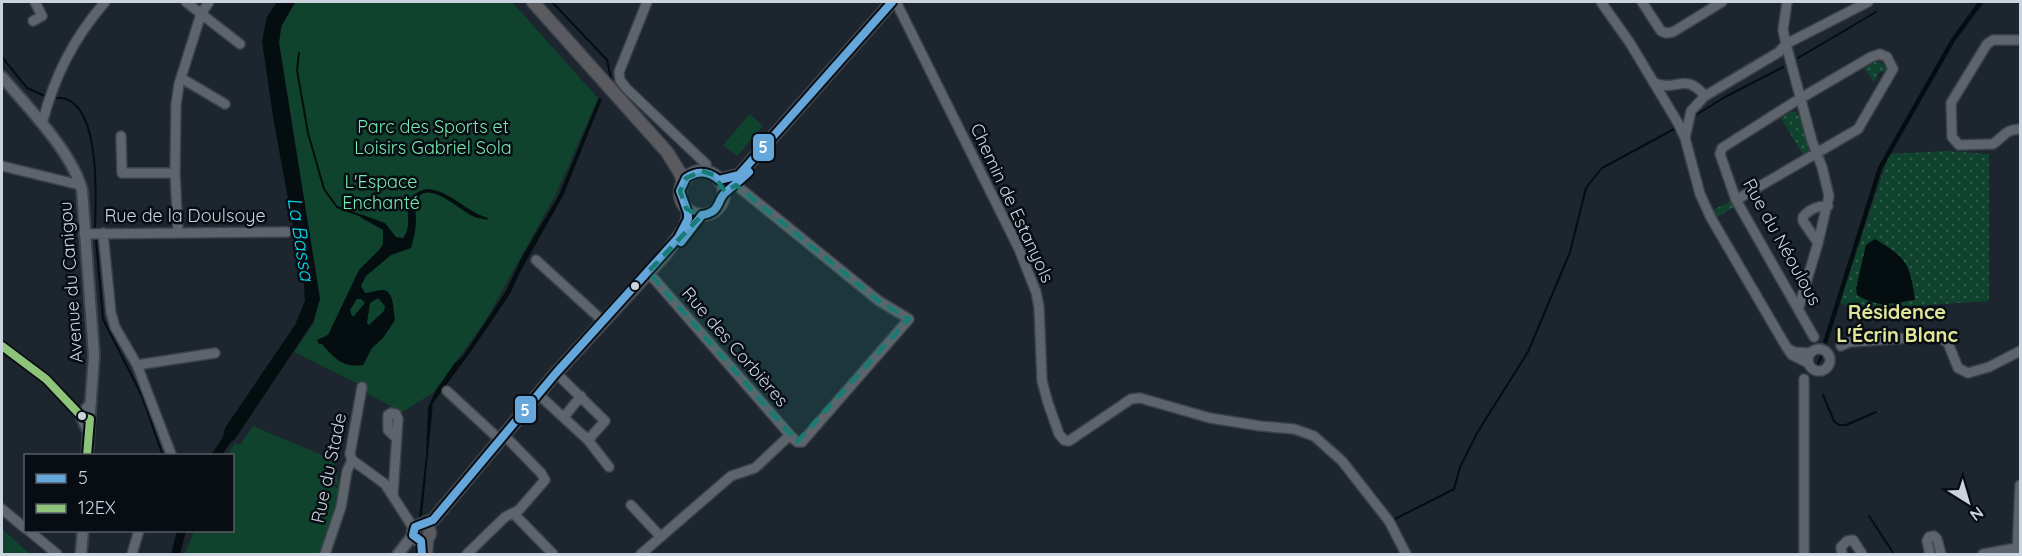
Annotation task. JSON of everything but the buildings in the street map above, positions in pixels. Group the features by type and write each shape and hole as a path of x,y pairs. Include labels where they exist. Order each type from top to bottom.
{"main road":[{"path":"533,2 666,152 680,173 683,182"},
{"path":"702,172 686,178 680,196 688,210 702,215 708,214 719,206 728,181 754,166 763,148 894,2"},
{"path":"666,152 702,172 728,181"},
{"path":"664,256 684,229 688,210"},
{"path":"424,555 418,533 438,517 439,510 556,373 664,256 688,235 702,215"}],"street":[{"path":"33,21 42,16 35,2"},
{"path":"42,124 48,99 63,61 83,29 105,2"},
{"path":"186,2 240,44"},
{"path":"178,232 176,105 181,78 201,14 209,2"},
{"path":"647,2 619,72 620,80 706,164 702,172"},
{"name":"Chemin de Estanyols","path":"894,2 1019,249 1036,292 1039,307 1042,381 1059,434 1064,440 1069,441 1131,399 1140,398 1210,418 1294,429 1314,436 1342,461 1389,521 1406,555"},
{"path":"1601,2 1630,43 1668,106 1685,138 1700,194 1711,218 1787,348 1794,352 1817,357"},
{"path":"1642,2 1661,31 1666,33 1673,32 1722,2"},
{"path":"1787,2 1783,30 1786,44 1829,196 1799,308"},
{"path":"1685,138 1691,111 1706,96 1779,52 1786,44 1868,2"},
{"path":"2020,39 1993,40 1987,44 1951,103 1952,137 1959,145 1993,144 2010,129 2020,129"},
{"path":"1736,200 1861,126 1889,78 1893,69 1891,63 1887,57 1880,54 1871,57 1800,99"},
{"name":"Avenue du Canigou","path":"2,77 42,124 74,170 80,185 94,355 91,403 86,417"},
{"path":"181,78 225,104"},
{"path":"1652,81 1662,86 1687,82 1697,87 1706,96"},
{"name":"Rue du Néoulous","path":"1800,99 1722,148 1720,154 1736,200 1814,337 1817,357"},
{"path":"121,136 122,173 176,173"},
{"path":"2,166 80,185"},
{"path":"641,555 731,476 755,468 794,439 802,442 909,319 879,301 728,181"},
{"path":"1818,243 1803,221 1803,217 1805,213 1822,205 1828,206"},
{"name":"Rue de la Doulsoye","path":"84,234 287,232"},
{"path":"103,233 111,313 115,327 137,364 171,454"},
{"path":"536,260 604,322"},
{"name":"Rue des Corbières","path":"648,273 794,439"},
{"path":"1790,293 1803,296"},
{"path":"1804,555 1804,371 1817,357 1850,342 1938,336 1948,343 1958,368 1968,373 1989,367 2020,351"},
{"path":"2,346 46,379 86,417 87,454"},
{"path":"137,364 215,353"},
{"path":"556,373 605,421 588,440"},
{"name":"Rue du Stade","path":"325,555 351,460 350,454 362,387"},
{"path":"447,391 541,473 545,480 519,510 505,517 467,555"},
{"path":"538,394 588,440 609,467"},
{"path":"564,417 581,396"},
{"path":"393,494 396,438"},
{"path":"351,460 386,484 418,533 398,555"},
{"path":"1983,555 2017,551 2020,485"},
{"path":"631,505 661,537"},
{"path":"2,509 24,527"},
{"path":"513,513 553,555"},
{"path":"29,532 57,555"},
{"path":"81,555 83,532"},
{"path":"132,555 139,532"},
{"path":"1930,555 1927,541 1929,537 1934,536 1941,555"},
{"path":"1842,555 1841,548 1847,541 1853,540 1862,555"}],"highlighted area":[{"path":"702,171 714,175 725,192 736,185 879,301 909,319 797,442 648,272 700,217 686,208 680,191 686,178"}],"green space":[{"name":"Parc des Sports et Loisirs Gabriel Sola","path":"296,2 512,2 598,98 556,194 484,323 433,393 402,412 368,394 365,387 294,352 314,323 320,298 279,42 282,25"},
{"path":"1880,62 1886,68 1885,73 1880,71 1874,82 1864,68"},
{"path":"1791,112 1796,112 1799,116 1809,151 1803,155 1781,118"},
{"path":"750,114 763,126 737,156 723,145"},
{"path":"1948,151 1989,154 1989,301 1851,310 1840,302 1889,154"},
{"path":"1731,201 1734,207 1717,217 1713,210"},
{"path":"253,426 334,460 339,486 316,478 340,489 319,554 185,554 194,532 234,532 234,454 229,454 235,443 240,445"},
{"path":"2,529 30,554 2,554"}],"water":[{"name":"La Bassa","path":"277,2 295,2 281,27 279,43 320,299 313,322 235,439 223,454 212,454 223,437 225,428 295,325 305,301 262,41 267,17"},
{"path":"1978,2 1984,2 1955,41 1882,169 1827,344 1823,342 1878,167 1951,39"},
{"path":"599,98 602,99 563,196 510,294 433,403 422,515 419,518 426,456 428,408 435,392 454,364 463,356 506,291 523,255 559,195"},
{"path":"426,189 435,190 488,218 487,220 473,216 432,193 419,196 411,248 391,255 366,276 361,286 365,293 381,290 389,293 395,320 383,338 372,348 363,365 345,364 335,358 317,340 328,335 359,270 383,244 383,230 360,217 363,215 385,223 396,237 403,238 407,231 408,204 416,193","holes":["378,298 385,306 384,311 369,325 367,323 370,303","357,299 365,303 352,316 350,310"]},
{"path":"1875,239 1894,251 1905,263 1909,270 1915,300 1879,304 1857,295 1856,288 1866,245"},
{"path":"177,532 186,532 180,554 171,554"}],"waterway":[{"path":"552,2 607,60 611,79"},
{"path":"1798,58 1876,12"},
{"path":"299,53 297,70 308,133 324,189 337,207 362,216"},
{"path":"2,57 27,88 45,96"},
{"path":"1696,115 1783,67"},
{"path":"54,98 70,101 81,112 88,129 95,173 95,228"},
{"path":"1393,520 1454,489 1460,467 1477,433 1528,352 1570,252 1586,188 1602,168 1676,128"},
{"path":"96,240 103,319 142,396 162,454"},
{"path":"1818,364 1821,357"},
{"path":"1823,395 1834,421 1839,425 1846,425 1876,412"},
{"path":"1869,516 1894,554"}],"transit line":[{"name":"5","path":"422,554 421,541 413,535 415,527 433,520 556,373 678,238 688,219 680,191 686,178 699,173 707,173 719,180 739,175 892,2"},
{"name":"5","path":"681,242 702,215 716,209 723,195 749,172"},
{"name":"12EX","path":"2,346 46,379 81,416 90,419 87,454"}],"district":[{"name":"Résidence L'Écrin Blanc","path":"1897,324"}],"park label":[{"name":"L'Espace Enchanté","path":"381,192"}]}
